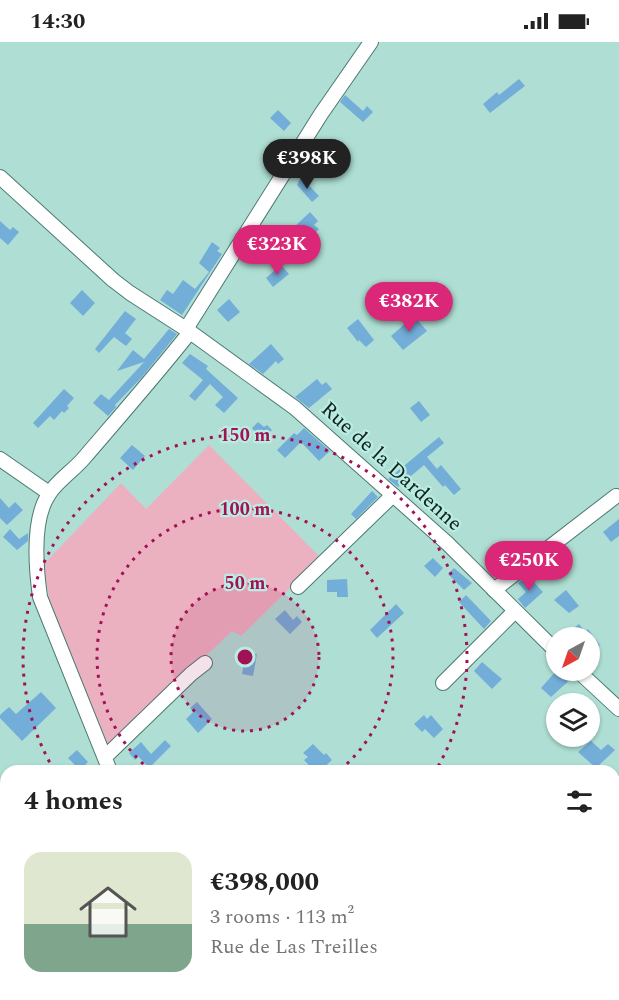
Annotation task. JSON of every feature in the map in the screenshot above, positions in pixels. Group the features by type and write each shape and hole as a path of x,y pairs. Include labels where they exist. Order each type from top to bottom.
{"street":[{"path":"108,765 40,597 36,549 39,522 49,493 75,469 188,330 321,114 371,42"},
{"name":"Rue de la Dardenne","path":"0,177 113,280 188,330 295,408 447,543 546,641"},
{"path":"0,459 49,493"},
{"path":"298,587 393,495"},
{"path":"494,590 616,496"},
{"path":"443,683 515,611"},
{"path":"105,757 205,663"},
{"path":"589,681 619,709"}],"shaded area":[{"path":"209,445 321,558 241,636 232,631 109,749 50,603 43,565 121,483 146,509"}],"building":[{"path":"519,79 525,86 490,113 483,104 497,92 499,95"},
{"path":"345,95 363,111 367,106 373,112 363,122 340,102"},
{"path":"278,110 291,123 284,131 270,118"},
{"path":"329,143 339,153 325,168 316,160"},
{"path":"301,177 319,196 312,202 297,185"},
{"path":"310,212 318,221 314,225 319,229 311,237 306,232 299,240 290,231"},
{"path":"0,221 10,230 13,227 19,232 8,245 0,238"},
{"path":"212,242 220,248 217,251 222,254 182,315 160,300 167,290 173,294 183,280 195,289 209,272 199,263"},
{"path":"281,265 289,274 273,287 266,278"},
{"path":"82,290 95,303 83,316 70,303"},
{"path":"229,299 240,312 228,322 217,310"},
{"path":"125,311 136,319 125,333 132,339 126,346 114,337 99,353 95,349"},
{"path":"414,316 427,331 403,350 391,336"},
{"path":"358,319 374,340 366,347 359,340 358,342 347,328"},
{"path":"169,329 177,334 108,416 93,403 101,394 109,400 144,362 117,371 133,350 144,359"},
{"path":"271,344 284,359 278,364 276,361 263,374 249,364"},
{"path":"190,354 208,366 206,369 238,398 224,413 215,405 223,397 210,384 195,401 189,396 203,380 182,363"},
{"path":"317,379 322,385 326,382 332,389 309,408 295,397"},
{"path":"64,389 74,398 67,406 69,408 64,413 62,411 54,420 50,416 38,428 33,423"},
{"path":"419,401 430,415 421,422 410,408"},
{"path":"258,422 264,427 267,425 272,430 262,440 252,428"},
{"path":"304,428 330,451 319,461 301,442 285,458 277,450 294,433 297,435"},
{"path":"439,437 444,443 427,457 437,469 441,465 461,489 454,495 445,485 443,487 424,465 398,487 388,479"},
{"path":"132,445 145,456 133,470 120,458"},
{"path":"372,491 378,497 356,519 351,514"},
{"path":"0,498 9,508 15,502 23,510 7,525 0,518"},
{"path":"619,519 619,536 611,542 603,532"},
{"path":"10,529 19,539 28,533 28,541 17,550 3,537"},
{"path":"433,558 443,568 435,577 424,566"},
{"path":"454,568 472,583 464,590 448,574"},
{"path":"528,576 543,592 525,608 518,599 526,592 518,583"},
{"path":"347,579 348,597 337,597 337,592 327,592 327,580"},
{"path":"566,590 579,606 569,613 554,600"},
{"path":"466,595 491,621 484,629 459,602"},
{"path":"396,604 404,613 377,638 370,630"},
{"path":"285,610 293,620 297,616 302,622 290,634 275,619"},
{"path":"246,652 257,654 253,676 242,674"},
{"path":"482,662 502,679 492,689 474,671"},
{"path":"547,681 569,681 555,693 547,693 541,688"},
{"path":"41,692 56,708 22,741 0,718 0,715 9,707 16,714"},
{"path":"197,702 212,719 198,733 186,719 193,712 190,708"},
{"path":"424,715 427,719 431,715 443,729 434,738 425,729 422,732 414,724"},
{"path":"165,740 171,746 152,765 146,765 138,756 135,760 129,753 141,742 151,754"},
{"path":"313,744 332,760 327,765 309,765 304,760 308,757 303,753"},
{"path":"608,744 615,750 599,765 593,765 578,752 584,747 598,747 601,750"},
{"path":"77,750 88,762 85,765 75,765 68,758"}]}
